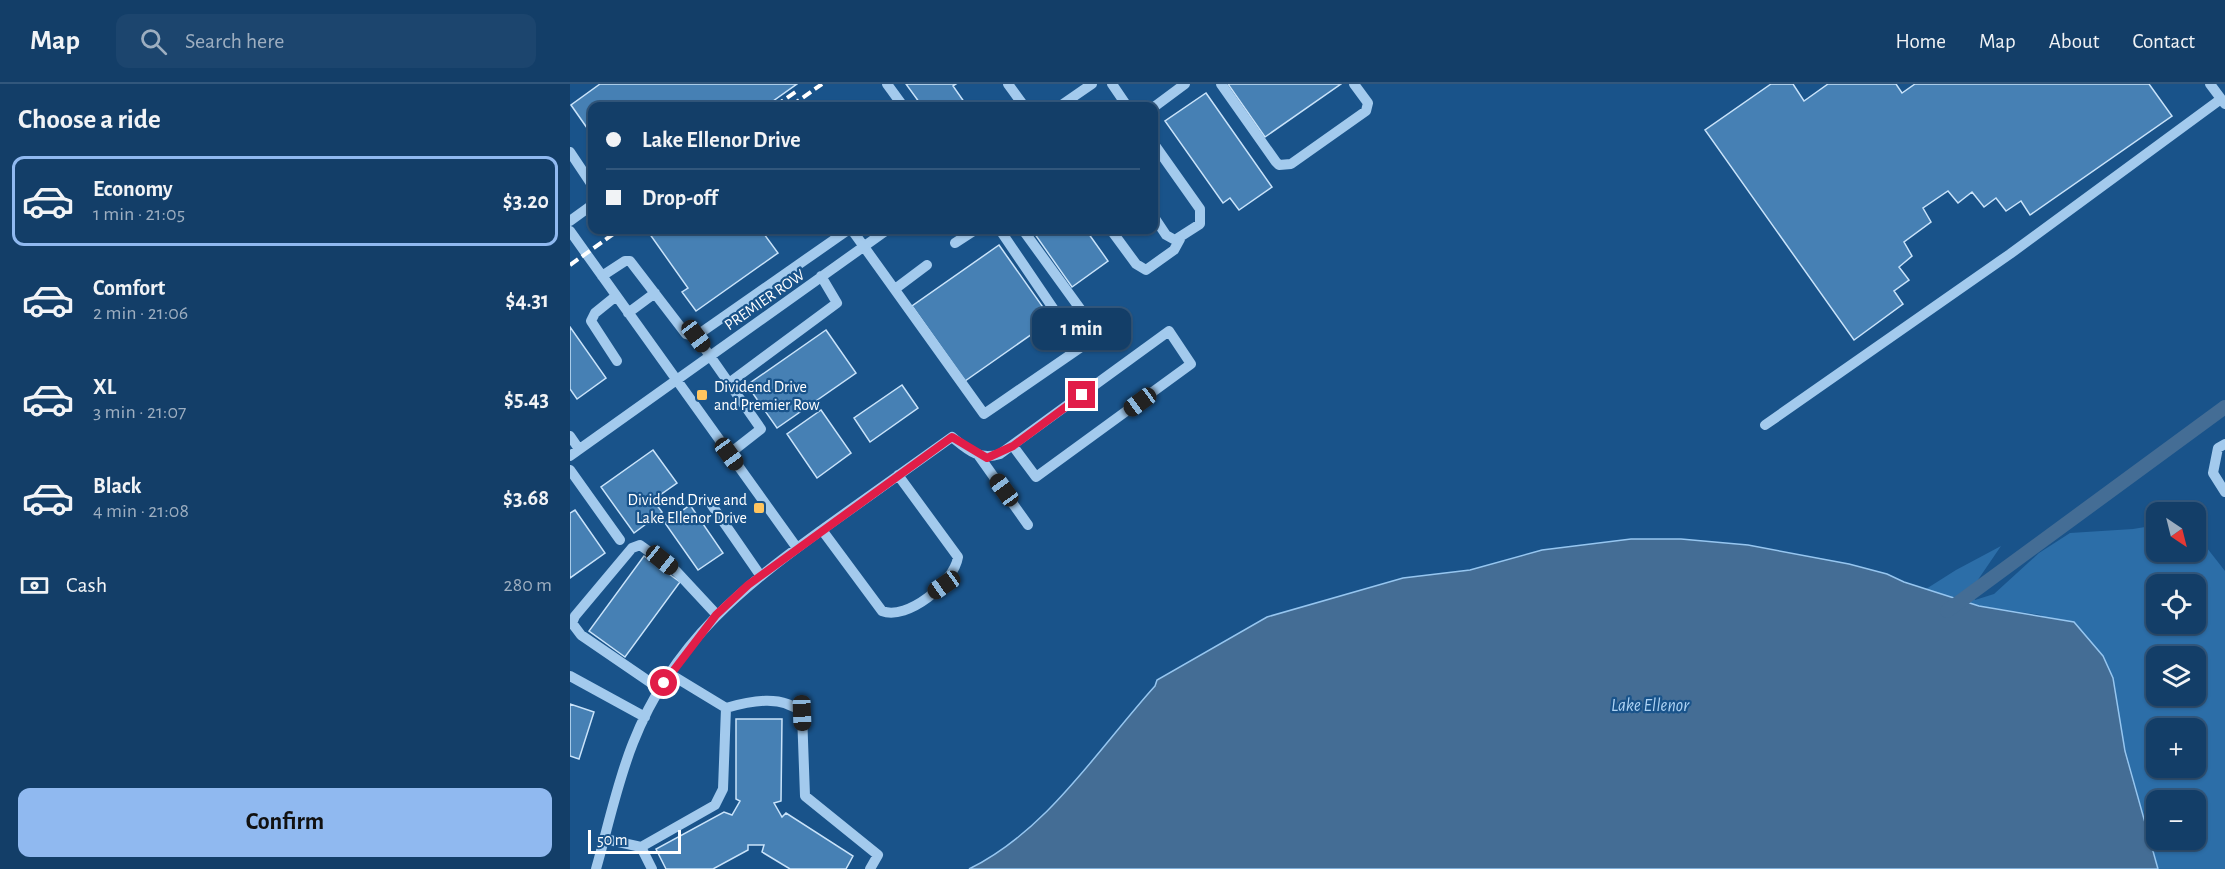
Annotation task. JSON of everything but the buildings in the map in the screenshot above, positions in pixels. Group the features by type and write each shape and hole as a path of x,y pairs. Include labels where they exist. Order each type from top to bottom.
{"street":[{"path":"887,84 900,102"},
{"path":"1008,84 1021,102"},
{"path":"1070,102 1092,84"},
{"path":"1112,84 1125,102"},
{"path":"1158,104 1185,84"},
{"path":"1221,84 1279,165 1291,164 1363,114 1368,108 1368,103 1354,84"},
{"path":"1765,425 2223,102 2210,84"},
{"path":"1114,234 1136,264 1146,270 1174,250 1180,239 1200,224 1202,215 1158,150"},
{"path":"570,152 588,179"},
{"path":"570,221 588,208"},
{"path":"1158,222 1171,239 1180,239"},
{"path":"570,231 797,548"},
{"path":"696,336 844,234"},
{"path":"854,234 984,414 1080,348 1003,234"},
{"name":"PREMIER ROW","path":"575,453 881,234"},
{"path":"956,243 969,234"},
{"path":"1026,234 1081,310 1113,318"},
{"path":"602,276 625,261 630,261 686,334 696,336 761,429 729,454"},
{"path":"895,289 927,266"},
{"path":"729,383 837,303 821,276"},
{"path":"628,313 656,293"},
{"path":"616,296 595,313 591,321 617,361"},
{"path":"979,456 987,458 1013,446 1169,331 1191,364 1036,477 1013,446"},
{"path":"570,436 575,453"},
{"path":"597,869 624,771 645,717 660,689 716,615 760,575 952,437 979,456 1028,525"},
{"path":"2225,444 2218,448 2213,474 2225,492"},
{"path":"570,470 620,540"},
{"path":"822,530 882,611 892,615 903,613 944,585 956,567 958,557 898,476"},
{"path":"711,504 760,575"},
{"path":"660,689 581,635 572,623 575,616 632,548 640,545 676,571 716,615"},
{"path":"670,674 726,708 752,700 793,704 802,713 805,796 878,855 870,869"},
{"path":"570,675 645,717"},
{"path":"604,839 641,847 714,805 723,789 726,708"},
{"path":"641,847 652,869"}],"shaded area":[{"path":"2146,527 2146,562 2206,562 2206,547 2225,571 2225,869 2158,869 2153,850 2206,850 2206,790 2146,790 2146,825 2118,722 2041,615 1979,606 1926,589 2001,546 1971,590 1975,600 1994,594 2039,553 2070,533"}],"water":[{"name":"Lake Ellenor","path":"1631,539 1681,539 1748,545 1849,564 1887,574 1904,582 1979,606 2074,622 2103,656 2113,678 2125,751 2146,826 2146,850 2153,850 2158,869 969,869 997,853 1047,811 1092,762 1155,686 1157,680 1267,617 1403,578 1470,570 1542,550"}],"waterway":[{"path":"1947,611 2225,407"}],"railway":[{"path":"797,102 822,84"},
{"path":"781,102 797,91"},
{"path":"570,265 613,234"}],"place":[{"name":"Dividend Drive and Premier Row","path":"702,395"},
{"name":"Dividend Drive and Lake Ellenor Drive","path":"759,508"}],"route":[{"path":"664,683 698,635 736,595 760,575 952,437 979,456 987,458 1000,454 1082,395"}]}
